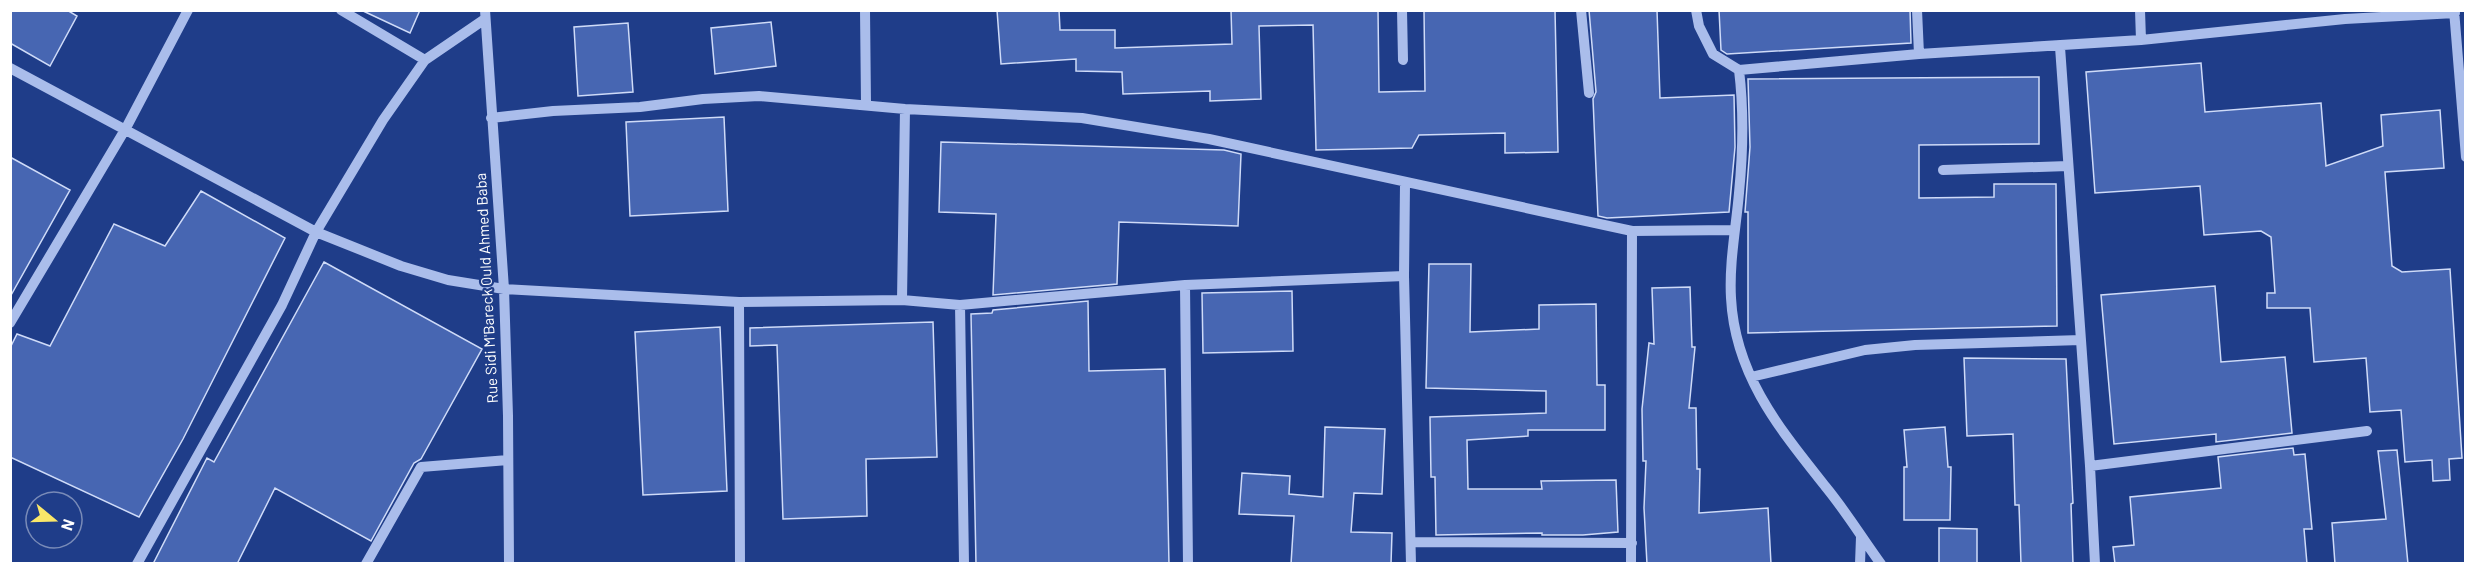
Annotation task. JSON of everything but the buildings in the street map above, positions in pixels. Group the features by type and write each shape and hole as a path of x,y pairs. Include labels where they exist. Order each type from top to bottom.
{"street":[{"path":"10,323 126,128 188,10"},
{"path":"341,10 425,60"},
{"path":"865,10 866,104"},
{"path":"1402,10 1403,60"},
{"path":"1581,10 1589,93"},
{"path":"1696,10 1699,26 1713,54 1739,70 1919,54 2060,47 2141,40 2344,15 2455,12 2466,157"},
{"path":"1917,10 1919,54"},
{"path":"2140,10 2141,40"},
{"path":"137,564 282,305 316,232 383,120 425,60 485,15"},
{"name":"Rue Sidi M'Bareck Ould Ahmed Baba","path":"485,15 490,118 504,289 509,564"},
{"path":"2060,47 2095,564"},
{"path":"10,68 126,128 316,232 401,266 448,280 504,289 739,302 902,300 960,305 1185,285 1404,276"},
{"path":"1739,70 1743,108 1740,193 1734,230 1731,297 1736,339 1767,410 1796,452 1827,487 1881,564"},
{"path":"490,118 759,96 905,109 1082,118 1209,139 1405,184 1632,231 1734,230"},
{"path":"902,300 905,109"},
{"path":"1943,170 2068,166"},
{"path":"1405,184 1404,276 1412,564"},
{"path":"1631,564 1632,231"},
{"path":"1185,285 1188,564"},
{"path":"739,302 740,564"},
{"path":"960,305 964,564"},
{"path":"1751,377 1864,350 1915,345 2081,340"},
{"path":"2090,466 2367,431"},
{"path":"366,564 421,467 508,460"},
{"path":"1860,564 1861,537"},
{"path":"1411,542 1632,543"}]}
